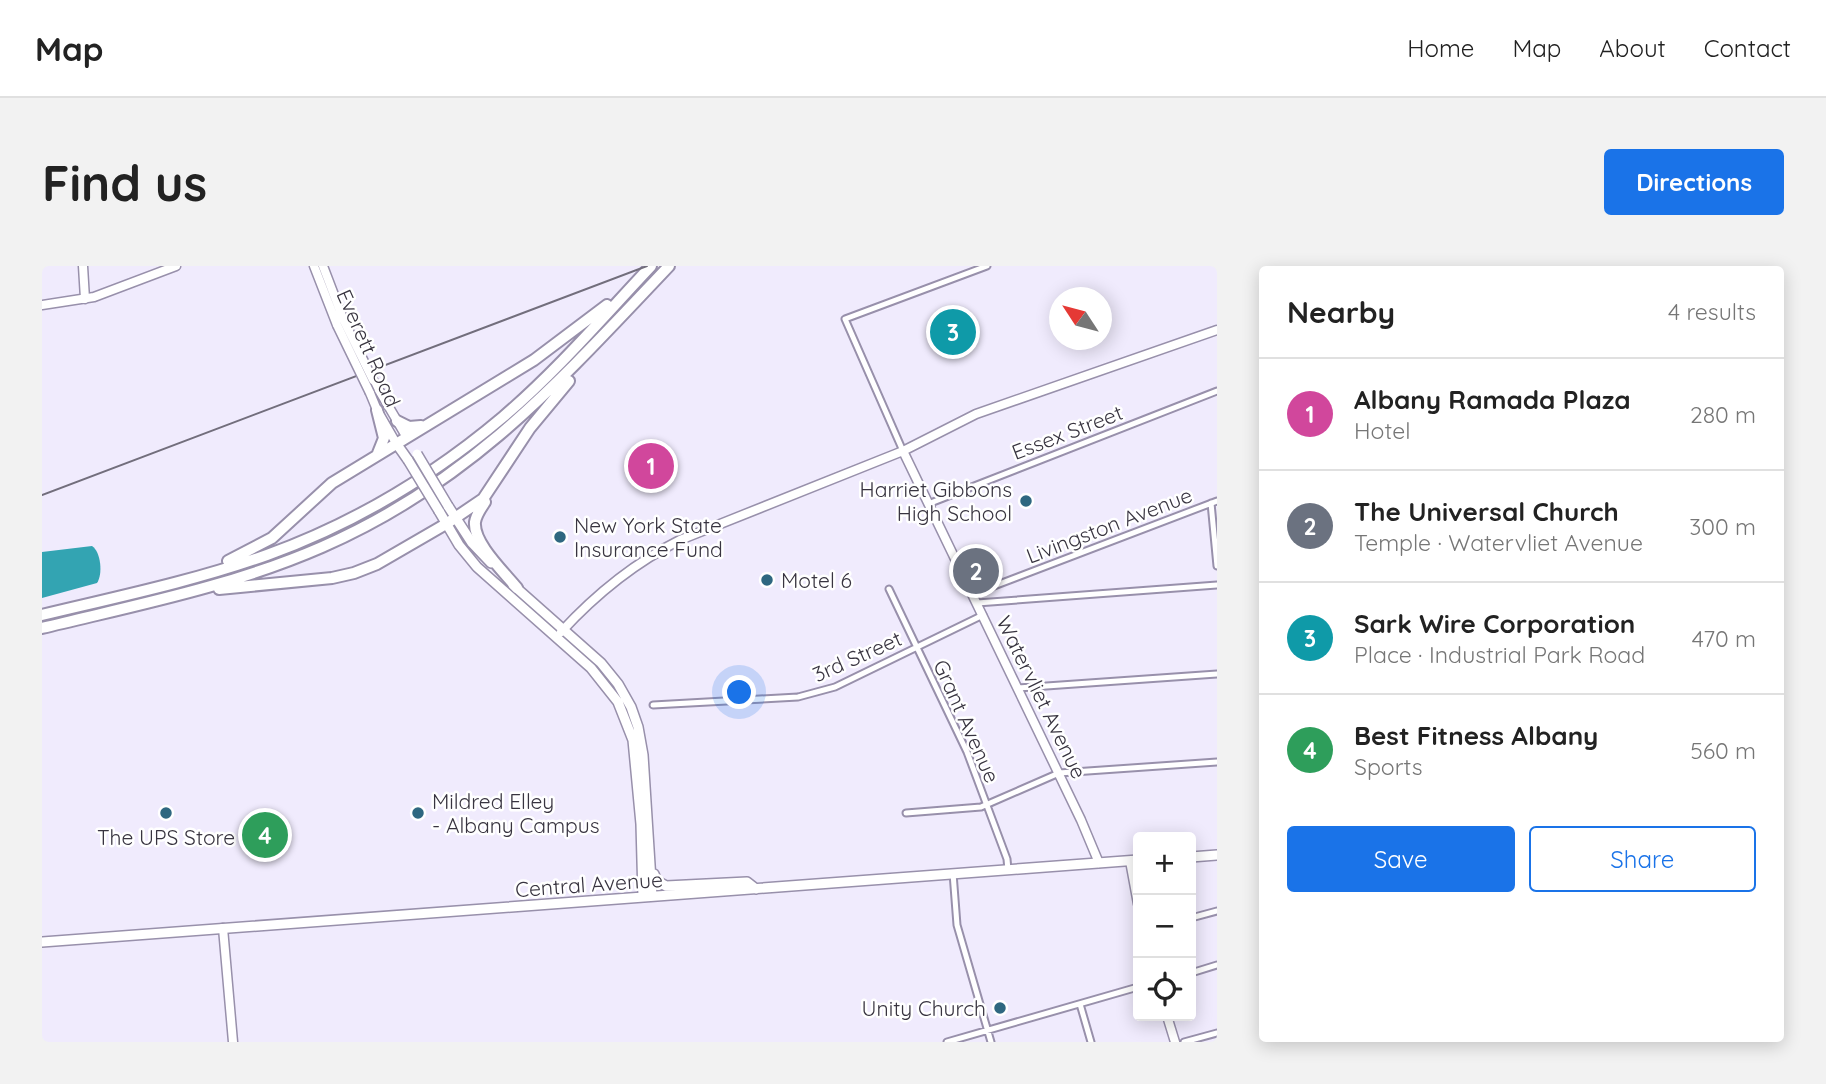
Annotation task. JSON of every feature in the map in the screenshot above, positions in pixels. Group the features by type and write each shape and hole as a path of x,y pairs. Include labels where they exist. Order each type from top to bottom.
{"highway":[{"path":"42,615 219,570 281,549 342,523 407,487 468,445 519,402 652,266"},
{"path":"42,628 236,578 299,556 347,535 414,498 456,470 511,427 559,382 668,267"},
{"path":"125,594 228,561 250,551 283,529 323,490 406,436 548,351 637,281"},
{"path":"517,588 483,547 475,526 477,515 530,428 633,304"},
{"path":"369,460 381,449 384,438 377,410"},
{"path":"397,421 409,427 424,425"},
{"path":"171,596 343,576 377,564 483,499 499,477"}],"main road":[{"path":"406,436 412,457 451,521 598,675 623,710 633,740 648,897"},
{"path":"396,443 412,457"},
{"path":"451,521 459,545 477,567 607,669 622,690 635,716 643,755 651,862 648,897"},
{"path":"600,901 629,895 639,884 636,817 639,808"},
{"path":"1196,857 1217,855"},
{"name":"Central Avenue","path":"42,942 1133,861"},
{"path":"651,862 657,881 666,886 747,882 756,888"}],"street":[{"path":"83,266 85,299"},
{"path":"42,305 85,299 176,266"},
{"name":"Everett Road","path":"314,266 377,410 396,443"},
{"name":"Everett Road","path":"323,266 341,323 406,436"},
{"name":"Watervliet Avenue","path":"987,266 845,319 928,504 1059,773 1099,863"},
{"path":"559,633 614,581 660,551 903,450 976,414 1217,330"},
{"name":"Essex Street","path":"928,504 1217,391"},
{"path":"1214,502 1217,566"},
{"name":"Livingston Avenue","path":"973,594 1214,502"},
{"path":"977,603 1217,585"},
{"name":"Grant Avenue","path":"889,589 967,751 1007,859 1008,870"},
{"name":"3rd Street","path":"653,705 815,694 835,687 983,615"},
{"path":"1018,688 1217,674"},
{"path":"906,813 987,805 1059,773 1217,762"},
{"path":"953,873 957,923 991,1042"},
{"path":"1196,917 1217,911"},
{"path":"223,928 233,1042"},
{"path":"1196,971 1217,965"},
{"path":"947,1042 1133,989"},
{"path":"1080,1004 1091,1042"},
{"path":"1169,1021 1175,1042"},
{"path":"1184,1042 1217,1033"}],"water":[{"path":"92,546 100,563 97,583 42,598 42,552"}],"railway":[{"path":"42,495 647,266"}],"place":[{"name":"Sark Wire Corporation","path":"953,332"},
{"name":"Albany Ramada Plaza","path":"651,466"},
{"name":"Harriet Gibbons High School","path":"1026,501"},
{"name":"New York State Insurance Fund","path":"560,537"},
{"name":"The Universal Church","path":"976,571"},
{"name":"Motel 6","path":"767,580"},
{"name":"The UPS Store","path":"166,813"},
{"name":"Mildred Elley - Albany Campus","path":"418,813"},
{"name":"Best Fitness Albany","path":"265,835"},
{"name":"Unity Church","path":"1000,1008"}]}
